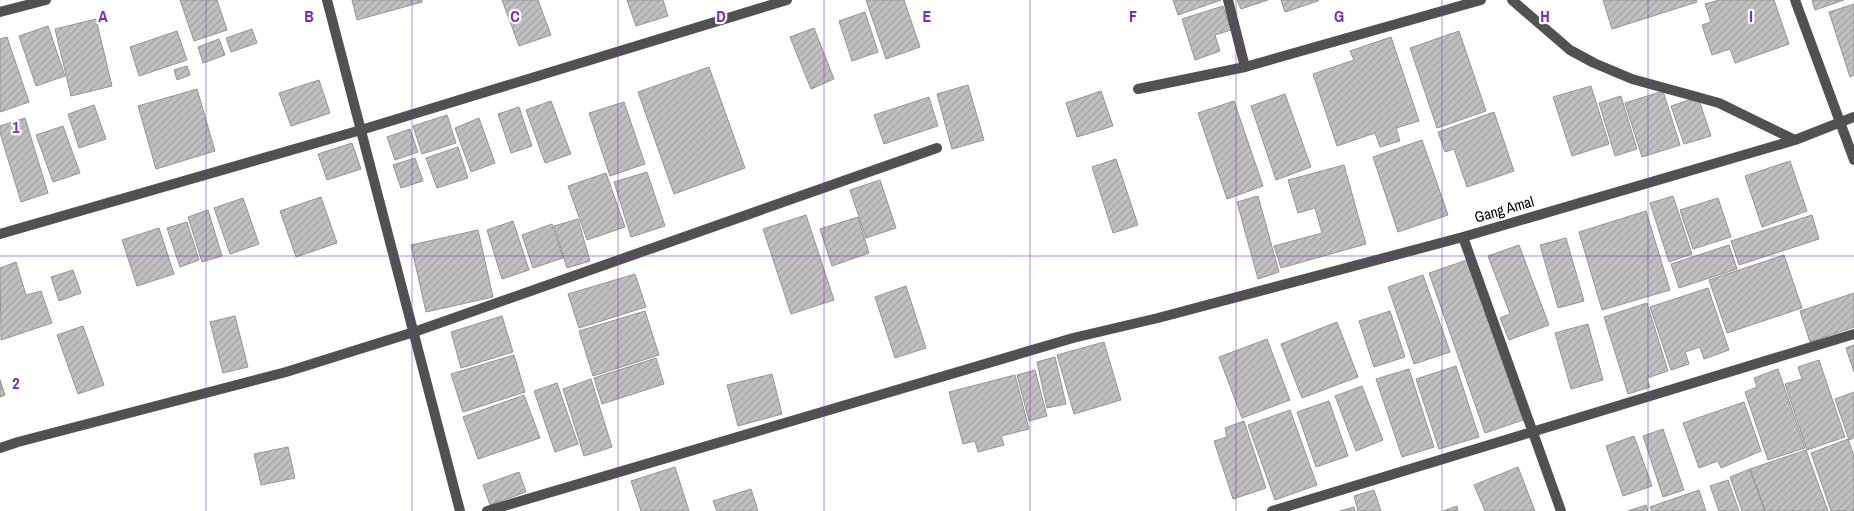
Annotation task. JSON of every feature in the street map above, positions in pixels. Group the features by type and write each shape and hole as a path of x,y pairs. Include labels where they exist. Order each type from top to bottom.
{"street":[{"path":"0,12 46,0"},
{"path":"327,0 460,511"},
{"path":"0,234 361,130 787,0"},
{"path":"1228,0 1245,67"},
{"path":"1138,89 1245,67 1481,0"},
{"path":"1512,0 1570,50 1594,63 1632,79 1719,103 1795,140"},
{"path":"1795,0 1854,160"},
{"name":"Gang Amal","path":"487,511 1073,338 1158,318 1463,237 1795,140 1854,118"},
{"path":"0,448 286,372 414,332 937,148"},
{"path":"1463,237 1561,511"},
{"path":"1272,511 1854,334"}],"building":[{"path":"180,0 217,0 227,30 194,41"},
{"path":"352,0 422,0 422,2 357,20"},
{"path":"502,0 538,0 551,35 519,46"},
{"path":"627,0 663,0 668,16 636,26"},
{"path":"866,0 904,0 920,47 886,59"},
{"path":"1173,0 1221,0 1178,15"},
{"path":"1237,0 1268,0 1241,9"},
{"path":"1281,0 1318,0 1318,1 1285,12"},
{"path":"1603,0 1696,0 1697,2 1612,29"},
{"path":"1719,0 1774,0 1789,44 1735,63 1730,49 1712,55 1702,25 1711,22 1705,4"},
{"path":"1812,0 1844,0 1815,10"},
{"path":"1854,4 1854,75 1850,77 1829,12"},
{"path":"1223,6 1231,30 1215,35 1220,51 1195,60 1182,19"},
{"path":"865,12 878,52 852,61 839,21"},
{"path":"96,19 112,86 71,96 55,29"},
{"path":"48,26 65,76 36,86 19,36"},
{"path":"814,28 834,79 811,89 790,37"},
{"path":"252,29 257,43 231,52 226,38"},
{"path":"177,31 187,60 139,76 130,47"},
{"path":"1459,31 1486,111 1437,128 1410,48"},
{"path":"7,37 29,102 0,112 0,39"},
{"path":"1391,37 1419,121 1396,128 1400,141 1380,147 1375,133 1337,146 1313,74 1354,60 1350,51"},
{"path":"219,39 225,55 203,63 198,47"},
{"path":"187,66 190,75 177,80 174,70"},
{"path":"709,67 745,168 674,194 638,92"},
{"path":"319,80 330,113 291,126 279,93"},
{"path":"968,85 984,140 952,149 937,94"},
{"path":"1591,86 1609,144 1572,156 1553,97"},
{"path":"197,89 215,151 156,169 138,106"},
{"path":"1101,91 1113,126 1077,137 1066,103"},
{"path":"1663,91 1680,145 1642,157 1625,103"},
{"path":"1285,94 1311,167 1276,180 1251,106"},
{"path":"1621,96 1637,149 1615,156 1599,103"},
{"path":"929,97 938,126 884,144 874,115"},
{"path":"1698,97 1711,136 1684,144 1671,106"},
{"path":"551,101 571,154 545,163 526,110"},
{"path":"1234,101 1263,186 1227,199 1198,113"},
{"path":"624,102 645,164 610,176 589,113"},
{"path":"94,105 106,139 79,148 68,114"},
{"path":"519,107 532,146 511,153 498,114"},
{"path":"1494,112 1514,171 1467,187 1454,149 1445,152 1438,132"},
{"path":"447,115 456,143 422,154 413,126"},
{"path":"25,118 48,193 21,202 0,133 0,126"},
{"path":"479,118 495,163 471,172 455,128"},
{"path":"63,126 80,173 53,182 36,135"},
{"path":"410,129 418,152 395,160 387,137"},
{"path":"1422,140 1448,215 1398,232 1373,157"},
{"path":"352,143 361,169 327,180 318,154"},
{"path":"458,147 468,178 437,188 426,158"},
{"path":"415,158 423,181 401,188 393,165"},
{"path":"1116,159 1138,225 1113,233 1092,167"},
{"path":"1790,161 1807,211 1762,227 1745,176"},
{"path":"1344,165 1366,244 1281,268 1274,246 1322,233 1315,208 1298,213 1288,180"},
{"path":"647,172 665,226 631,237 614,182"},
{"path":"606,173 625,227 587,240 568,186"},
{"path":"880,180 896,228 866,238 850,190"},
{"path":"1258,196 1279,272 1258,279 1237,202"},
{"path":"1673,196 1692,254 1669,262 1650,203"},
{"path":"321,197 337,243 296,257 280,211"},
{"path":"243,198 259,244 230,254 214,208"},
{"path":"1718,198 1731,237 1693,249 1680,210"},
{"path":"208,210 222,256 202,262 188,217"},
{"path":"1646,211 1670,290 1602,310 1579,232"},
{"path":"806,215 834,300 791,314 763,229"},
{"path":"1812,215 1819,239 1739,265 1731,241"},
{"path":"858,217 869,253 832,266 820,229"},
{"path":"578,219 590,261 567,268 554,226"},
{"path":"513,221 529,270 502,279 487,230"},
{"path":"187,222 199,260 180,267 167,228"},
{"path":"552,224 563,258 533,268 522,235"},
{"path":"159,228 174,274 137,286 122,240"},
{"path":"478,230 493,297 426,312 411,245"},
{"path":"1566,238 1584,301 1558,308 1540,245"},
{"path":"1519,245 1549,325 1509,340 1500,318 1510,314 1488,256"},
{"path":"1729,245 1737,269 1679,288 1671,264"},
{"path":"1784,255 1802,308 1727,333 1709,280"},
{"path":"1467,260 1523,420 1485,433 1429,273"},
{"path":"16,262 26,295 41,291 52,323 1,340 0,268"},
{"path":"73,270 81,293 59,301 51,277"},
{"path":"635,274 646,307 579,328 568,294"},
{"path":"1423,275 1450,352 1414,364 1388,287"},
{"path":"906,286 926,348 895,358 875,297"},
{"path":"1708,288 1729,350 1704,359 1700,347 1685,352 1689,364 1671,370 1650,307"},
{"path":"1854,293 1854,327 1810,342 1800,311"},
{"path":"1647,303 1668,371 1647,378 1650,387 1628,394 1604,317"},
{"path":"645,311 659,355 593,376 579,331"},
{"path":"1390,311 1405,357 1374,367 1359,321"},
{"path":"235,316 248,367 223,373 210,322"},
{"path":"502,316 513,352 461,368 451,332"},
{"path":"1337,322 1358,377 1302,398 1281,344"},
{"path":"1588,324 1603,380 1571,389 1555,333"},
{"path":"83,326 104,385 78,394 57,335"},
{"path":"1267,339 1290,400 1242,418 1219,357"},
{"path":"1104,342 1121,400 1074,414 1057,355"},
{"path":"1854,345 1854,372 1846,348"},
{"path":"514,355 525,392 463,412 451,374"},
{"path":"1055,357 1066,404 1047,408 1037,362"},
{"path":"656,358 664,384 602,404 594,378"},
{"path":"1819,360 1845,437 1807,450 1785,384 1802,379 1798,367"},
{"path":"1456,366 1479,437 1439,449 1416,379"},
{"path":"1409,369 1434,447 1402,457 1376,379"},
{"path":"1778,369 1805,448 1768,460 1745,392 1757,387 1754,378"},
{"path":"1035,370 1047,416 1029,421 1017,375"},
{"path":"772,374 782,414 738,426 727,385"},
{"path":"1015,375 1029,429 1001,436 1004,445 978,452 975,441 963,444 949,392"},
{"path":"591,379 612,447 584,456 563,389"},
{"path":"0,380 5,395 0,397"},
{"path":"557,383 578,444 555,452 534,391"},
{"path":"1362,386 1383,440 1356,451 1335,396"},
{"path":"1854,392 1854,438 1849,440 1835,399"},
{"path":"524,395 540,438 478,459 463,417"},
{"path":"1329,401 1348,456 1316,467 1297,412"},
{"path":"1744,402 1761,451 1721,468 1718,461 1699,468 1683,423"},
{"path":"1290,410 1317,485 1275,500 1248,425"},
{"path":"1244,421 1266,488 1233,499 1214,441 1227,437 1225,428"},
{"path":"1663,429 1684,490 1663,497 1643,436"},
{"path":"1634,436 1652,486 1623,496 1606,446"},
{"path":"1848,439 1854,456 1854,511 1831,511 1811,453"},
{"path":"288,447 295,478 261,485 254,454"},
{"path":"1806,450 1828,511 1765,511 1750,469"},
{"path":"675,467 689,511 641,511 631,481"},
{"path":"1518,467 1535,511 1485,511 1474,485"},
{"path":"1750,469 1765,511 1742,511 1730,477"},
{"path":"519,472 526,492 490,505 483,485"},
{"path":"1728,480 1739,511 1719,511 1710,486"},
{"path":"751,489 758,511 717,511 713,501"},
{"path":"1374,490 1381,511 1358,511 1354,496"},
{"path":"1699,490 1706,511 1652,511 1650,507"},
{"path":"1646,505 1648,511 1628,511"},
{"path":"1457,506 1458,511 1443,511"},
{"path":"1354,507 1355,511 1340,511"}]}
